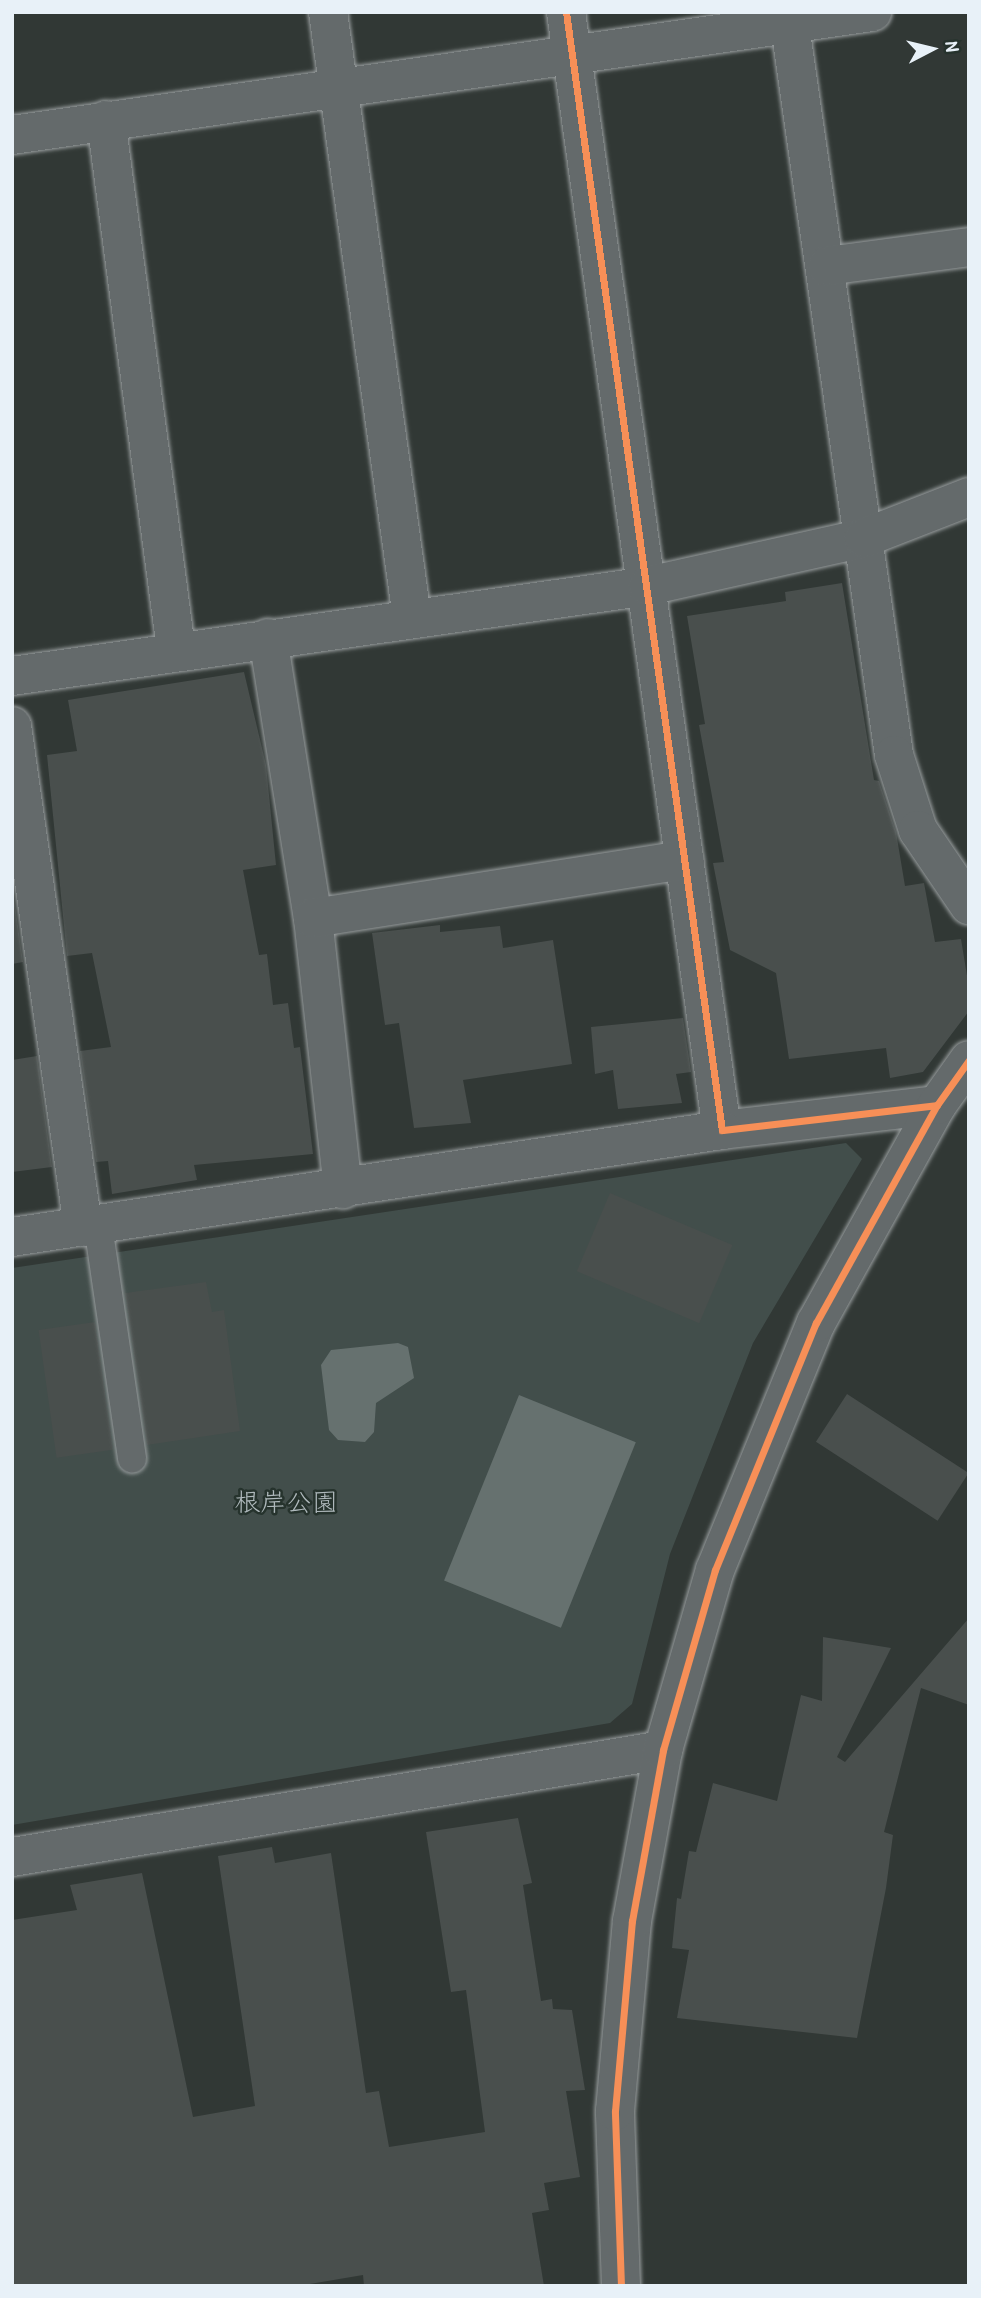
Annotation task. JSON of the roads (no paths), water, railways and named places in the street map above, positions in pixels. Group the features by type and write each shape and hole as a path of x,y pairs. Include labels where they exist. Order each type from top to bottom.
{"street":[{"path":"328,12 412,617"},
{"path":"566,12 722,1130"},
{"path":"12,135 338,86 790,26 872,12"},
{"path":"790,26 827,265 894,755 918,830 969,905"},
{"path":"106,120 176,649"},
{"path":"827,265 969,247"},
{"path":"12,676 176,649 648,586 864,538 969,497"},
{"path":"268,638 313,918 343,1189"},
{"path":"12,726 91,1226"},
{"path":"313,918 685,860"},
{"path":"621,2286 615,2111 632,1921 663,1750 715,1570 816,1323 937,1105 969,1060"},
{"path":"12,1237 722,1130 937,1105"},
{"path":"12,1857 663,1750"}],"lane":[{"path":"91,1226 132,1459"}],"park label":[{"name":"根岸公園","path":"286,1502"}]}
